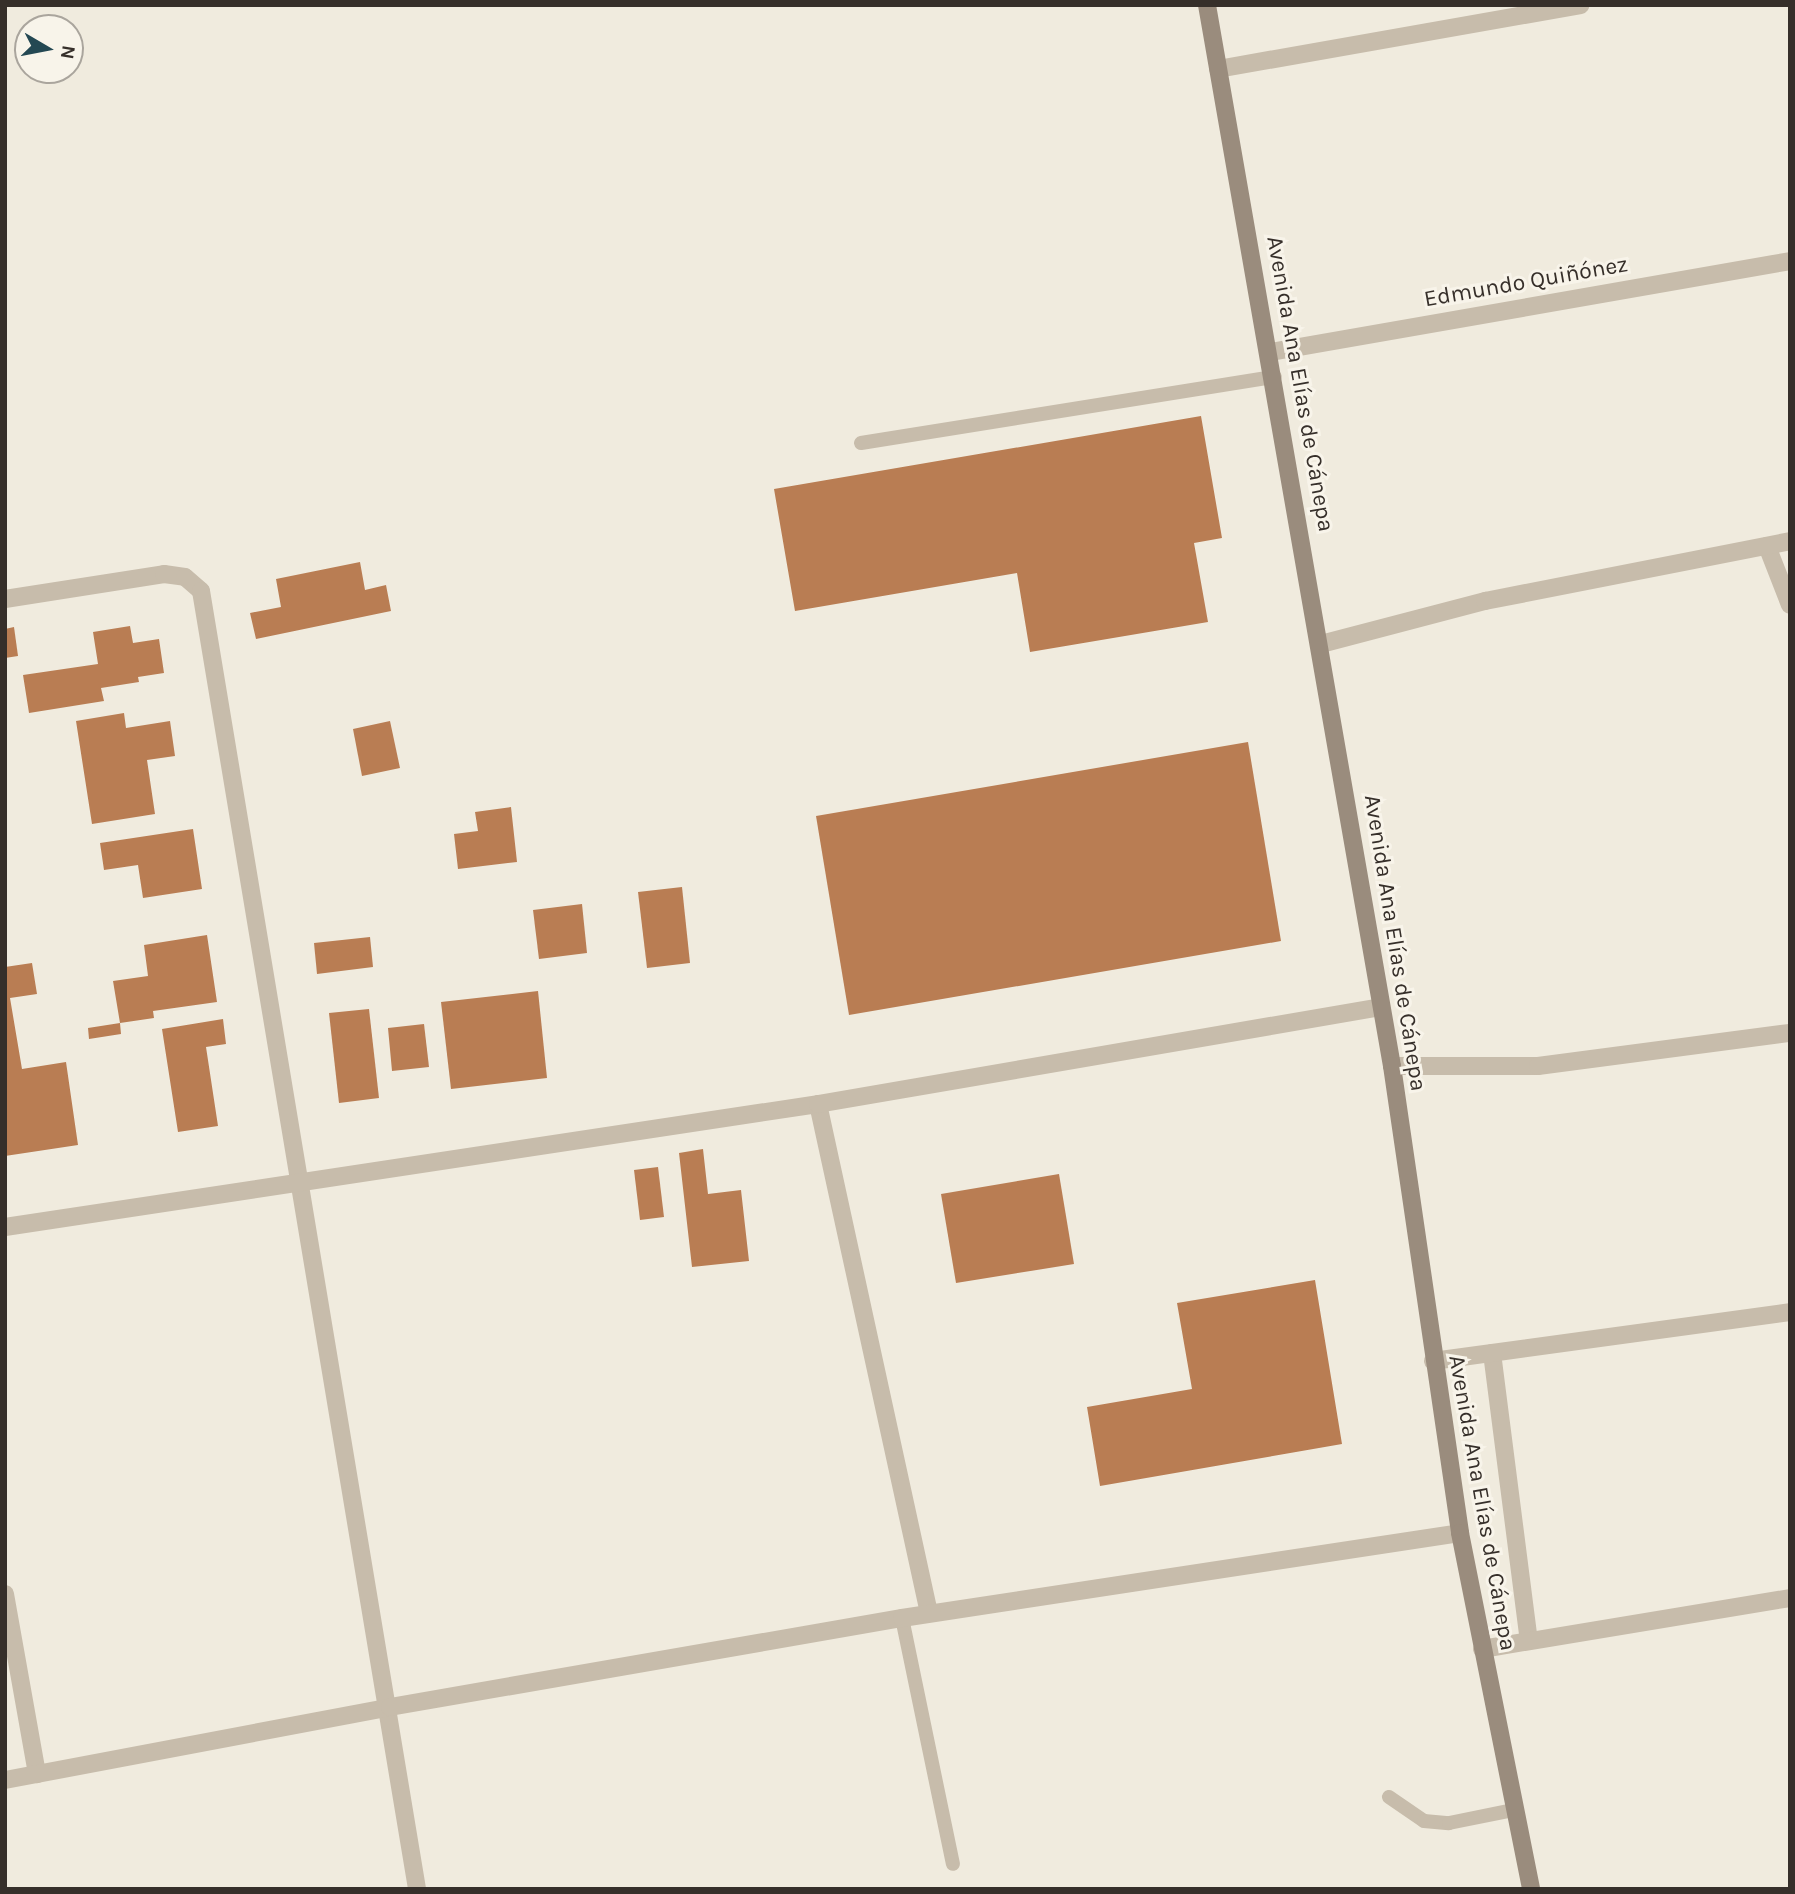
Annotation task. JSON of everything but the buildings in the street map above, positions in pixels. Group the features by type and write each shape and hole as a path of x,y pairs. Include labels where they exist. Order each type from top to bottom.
{"main road":[{"name":"Avenida Ana Elías de Cánepa","path":"1208,5 1271,352 1392,1066 1460,1533 1513,1810 1531,1889"}],"street":[{"path":"1218,69 1580,5"},
{"name":"Edmundo Quiñónez","path":"1271,352 1790,261"},
{"path":"1321,643 1485,601 1790,541"},
{"path":"1767,546 1790,605"},
{"path":"5,599 164,574 184,577 201,591 390,1707 417,1889"},
{"path":"5,1227 301,1185 818,1104 1381,1007"},
{"path":"1392,1066 1538,1066 1790,1033"},
{"path":"818,1104 929,1613"},
{"path":"1433,1361 1790,1312"},
{"path":"1492,1353 1529,1641"},
{"path":"5,1780 390,1707 929,1613 1460,1533"},
{"path":"5,1594 37,1774"},
{"path":"1482,1648 1790,1598"}],"lane":[{"path":"861,443 1275,377"},
{"path":"902,1618 953,1864"},
{"path":"1389,1797 1424,1821 1449,1823 1513,1810"}]}
